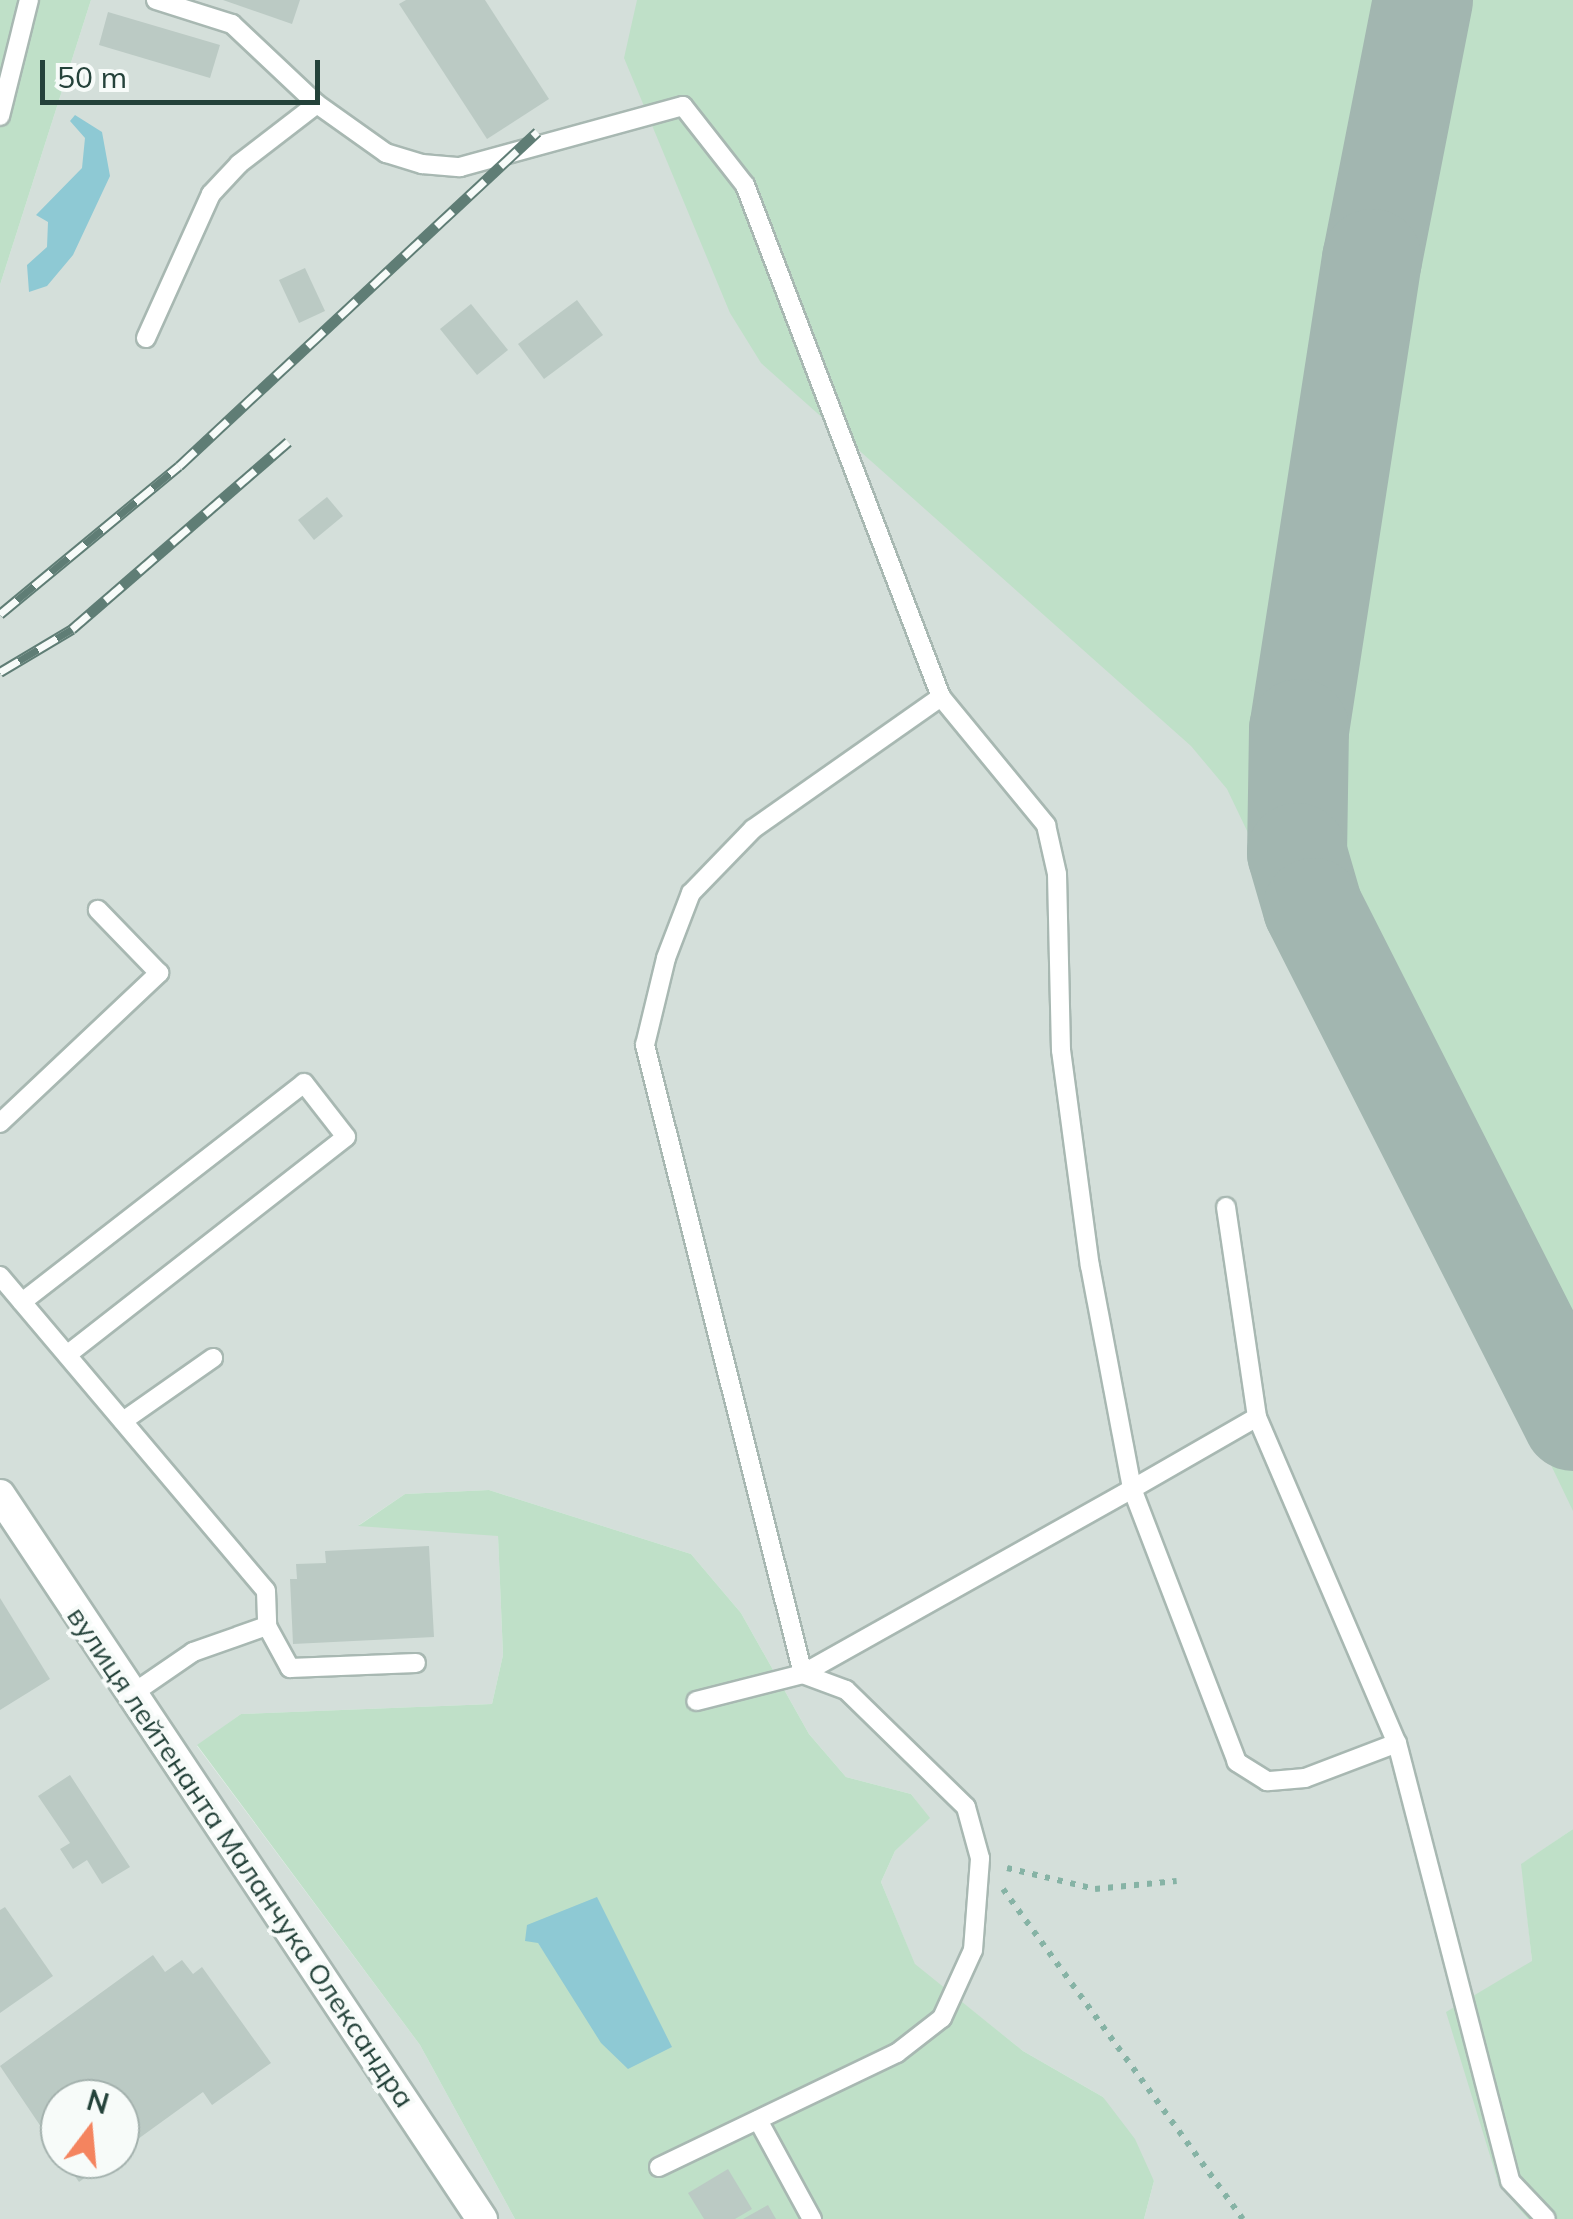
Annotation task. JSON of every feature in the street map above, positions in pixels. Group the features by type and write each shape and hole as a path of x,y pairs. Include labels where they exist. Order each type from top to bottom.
{"street":[{"name":"вулиця лейтенанта Маланчука Олександра","path":"0,1495 478,2218"}],"lane":[{"path":"0,116 29,0"},
{"path":"156,0 232,24 317,104 386,152 460,166 683,106 745,185 941,697 1046,825 1057,874 1064,1069 1090,1266 1132,1489 1237,1762 1267,1781 1305,1778 1397,1742"},
{"path":"146,338 211,194 238,164 317,104"},
{"path":"803,1674 645,1045 666,958 691,892 753,828 941,697"},
{"path":"0,1123 159,974 98,910"},
{"path":"22,1302 304,1082 346,1137 67,1355"},
{"path":"1226,1207 1257,1417 1397,1742 1510,2181 1546,2219"},
{"path":"0,1276 266,1591 267,1626 290,1668 416,1663"},
{"path":"123,1421 213,1358"},
{"path":"696,1701 803,1674 1257,1417"},
{"path":"132,1694 192,1652 267,1626"},
{"path":"659,2167 897,2054 942,2018 973,1950 980,1858 966,1807 901,1739 846,1690 803,1674"},
{"path":"758,2120 812,2219"}],"path":[{"path":"980,1858 1035,1880 1095,1889 1177,1881"},
{"path":"980,1858 1243,2219"}],"shaded area":[{"path":"91,0 1573,0 1573,1829 1522,1864 1532,1961 1499,2184 1528,2219 1144,2219 1154,2181 1103,2097 1023,2051 915,1965 881,1882 895,1851 929,1818 911,1794 846,1777 809,1734 741,1613 691,1554 489,1490 405,1494 359,1525 498,1535 503,1655 492,1704 241,1714 197,1746 420,2045 515,2219 0,2219 0,285"}],"green space":[{"path":"0,0 91,0 0,285"},
{"path":"637,0 1573,0 1573,1511 1227,789 1191,746 761,363 730,313 624,58"},
{"path":"489,1490 691,1554 741,1613 809,1734 846,1777 911,1794 930,1818 895,1851 881,1882 915,1964 1023,2051 1103,2097 1135,2139 1154,2181 1144,2219 515,2219 420,2045 197,1745 241,1714 492,1704 503,1655 498,1536 358,1526 405,1494","holes":["538,1943 671,2048 584,2009"]},
{"path":"1573,1829 1573,2219 1528,2219 1499,2185 1446,2012 1532,1961 1521,1864"}],"water":[{"path":"75,115 102,132 110,176 73,255 47,286 29,292 27,265 47,247 48,222 36,215 82,168 85,138 70,121"},
{"path":"597,1897 672,2047 628,2069 601,2043 538,1943 525,1941 527,1925"}],"building":[{"path":"223,0 300,0 292,24"},
{"path":"406,0 485,0 549,99 487,139 399,4"},
{"path":"108,12 220,45 210,78 99,45"},
{"path":"305,268 325,311 299,323 279,280"},
{"path":"577,300 603,335 544,379 518,344"},
{"path":"471,304 508,350 477,375 440,329"},
{"path":"327,497 343,516 314,540 298,520"},
{"path":"429,1546 434,1637 293,1644 290,1579 297,1579 296,1564 326,1563 325,1551"},
{"path":"0,1598 50,1679 0,1710"},
{"path":"70,1775 130,1867 102,1884 87,1860 73,1869 60,1849 70,1843 38,1796"},
{"path":"5,1907 53,1976 0,2013 0,1910"},
{"path":"153,1955 165,1972 182,1960 193,1974 202,1967 271,2063 212,2105 203,2092 140,2138 140,2079 40,2079 40,2125 0,2066"},
{"path":"728,2169 752,2209 735,2219 704,2219 688,2193"},
{"path":"768,2205 776,2219 743,2219"}],"taxiway":[{"path":"1423,0 1372,259 1299,729 1297,853 1313,908 1573,1421"}],"railway":[{"path":"0,614 179,466 537,132"},
{"path":"0,672 72,629 288,442"}]}
